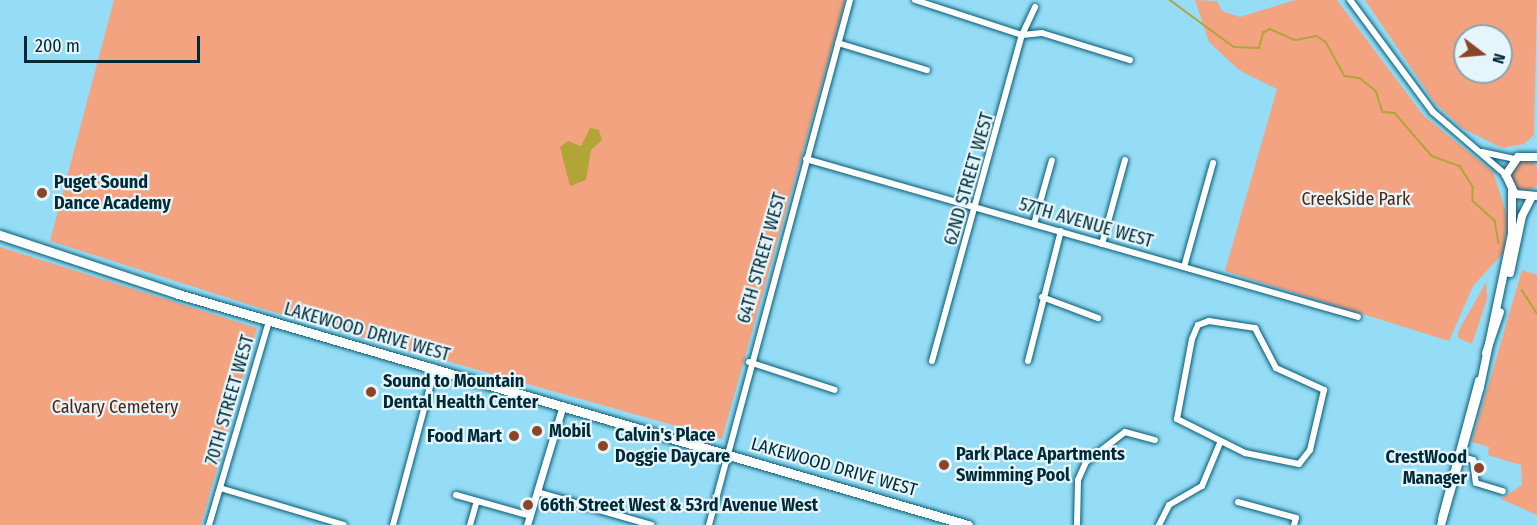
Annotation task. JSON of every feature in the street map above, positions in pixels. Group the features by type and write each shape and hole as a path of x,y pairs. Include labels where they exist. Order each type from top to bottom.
{"main road":[{"path":"1486,353 1512,234 1512,192 1506,175 1514,159 1533,155 1537,146"},
{"path":"1442,524 1522,216 1534,197 1512,192"},
{"name":"LAKEWOOD DRIVE WEST","path":"0,235 269,321 726,452 968,525"}],"street":[{"name":"64TH STREET WEST","path":"708,525 748,362 850,0"},
{"path":"915,0 1023,35 1042,33 1130,60"},
{"path":"1350,0 1432,112 1506,175"},
{"name":"62ND STREET WEST","path":"932,361 977,207 1023,35 1035,7"},
{"path":"838,43 927,70"},
{"path":"1477,150 1514,159"},
{"name":"57TH AVENUE WEST","path":"806,159 1358,317"},
{"path":"1034,224 1052,160"},
{"path":"1102,244 1125,160"},
{"path":"1184,267 1213,163"},
{"path":"1028,361 1042,297 1061,231"},
{"path":"1042,297 1098,318"},
{"name":"70TH STREET WEST","path":"209,525 269,321"},
{"path":"1209,321 1255,328 1276,368 1324,390 1310,450 1299,464 1220,443 1177,419 1196,328 1209,321"},
{"path":"748,362 836,390"},
{"path":"393,525 435,368"},
{"path":"527,525 562,405"},
{"path":"1077,525 1078,480 1086,462 1125,432 1155,440"},
{"path":"1159,525 1169,505 1202,486 1220,443"},
{"path":"1459,456 1473,460 1476,483 1503,490"},
{"path":"220,488 344,525"},
{"path":"537,492 651,525"},
{"path":"456,495 530,516"},
{"path":"470,525 477,501"},
{"path":"1238,502 1296,518 1294,525"},
{"path":"933,525 936,514"}],"green space":[{"path":"114,0 845,0 722,439 263,309 50,241"},
{"name":"CreekSide Park","path":"1195,0 1217,1 1222,11 1240,17 1295,0 1337,0 1423,115 1493,172 1508,218 1504,252 1473,286 1449,341 1225,271 1277,89 1239,70 1209,42"},
{"path":"1365,0 1537,0 1534,135 1524,144 1502,148 1462,128 1435,103"},
{"path":"1525,161 1536,165 1540,176 1536,187 1525,191 1514,187 1510,176 1514,165"},
{"name":"Calvary Cemetery","path":"0,247 257,328 201,525 0,525"},
{"path":"1522,270 1537,275 1537,515 1501,499 1522,485 1521,465 1488,455 1489,447 1472,442"},
{"path":"1486,282 1487,299 1472,344 1458,338 1458,332"}],"shaded area":[{"path":"590,128 599,130 602,140 591,150 586,180 570,186 560,147 568,141 581,146"}],"waterway":[{"path":"1170,0 1234,47 1259,48 1263,33 1270,29 1295,40 1317,36 1326,42 1345,76 1360,78 1376,91 1383,112 1395,113 1432,156 1460,166 1473,187 1473,201 1495,221 1499,243"},
{"path":"1522,290 1537,313"}],"place":[{"name":"Puget Sound Dance Academy","path":"42,193"},
{"name":"Sound to Mountain Dental Health Center","path":"371,392"},
{"name":"Mobil","path":"537,431"},
{"name":"Food Mart","path":"514,436"},
{"name":"Calvin's Place Doggie Daycare","path":"603,446"},
{"name":"Park Place Apartments Swimming Pool","path":"944,465"},
{"name":"CrestWood Manager","path":"1479,468"},
{"name":"66th Street West & 53rd Avenue West","path":"528,505"}]}
